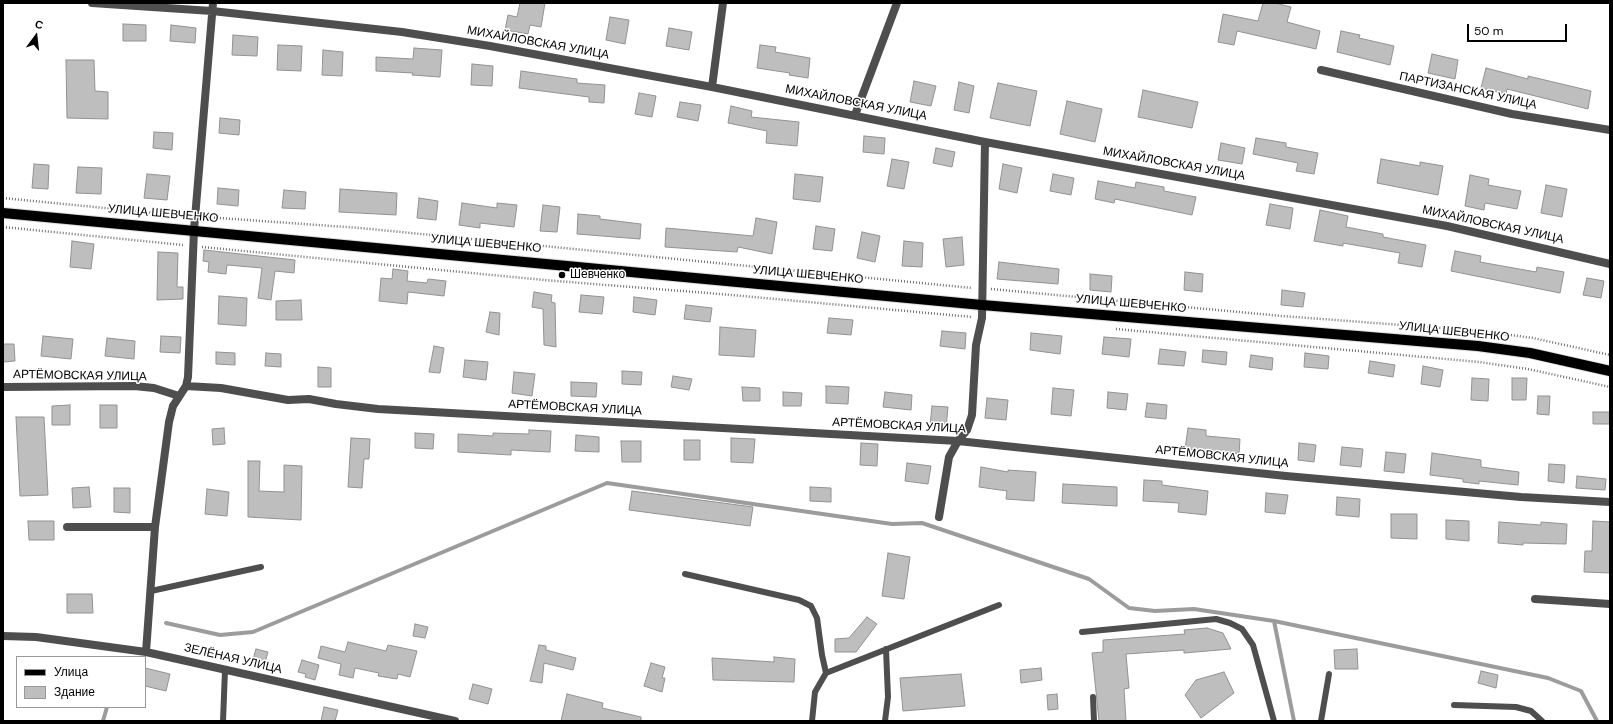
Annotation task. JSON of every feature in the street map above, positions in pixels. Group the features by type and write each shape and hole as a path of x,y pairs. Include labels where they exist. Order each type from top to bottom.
{"main road":[{"name":"УЛИЦА ШЕВЧЕНКО","path":"3,213 982,305 1478,346 1530,353 1610,371"}],"street":[{"name":"МИХАЙЛОВСКАЯ УЛИЦА","path":"92,3 212,7 402,32 490,46 712,87 986,142 1447,226 1610,264"},
{"path":"712,87 723,3"},
{"path":"855,115 897,3"},
{"path":"146,652 156,527 169,422 173,406 186,386 188,377 194,230 212,7"},
{"name":"ПАРТИЗАНСКАЯ УЛИЦА","path":"1321,70 1512,114 1610,130"},
{"path":"939,517 950,457 958,442 967,430 972,415 976,345 982,318 986,142"},
{"name":"АРТЁМОВСКАЯ УЛИЦА","path":"3,387 134,386 154,388 179,396"},
{"name":"АРТЁМОВСКАЯ УЛИЦА","path":"186,386 221,388 288,400 309,399 378,409 958,442 1286,476 1521,497 1610,502"},
{"path":"67,527 156,527"},
{"path":"1535,599 1610,604"},
{"name":"ЗЕЛЁНАЯ УЛИЦА","path":"3,636 36,636 146,652 455,721"}],"lane":[{"path":"151,591 261,567"},
{"path":"685,574 799,600 811,606 817,618 826,673"},
{"path":"812,721 815,692 826,673 999,604"},
{"path":"1082,632 1216,619 1230,623 1242,629 1253,645 1274,721"},
{"path":"885,721 888,697 886,649"},
{"path":"223,721 225,670"},
{"path":"1321,721 1329,674"},
{"path":"1093,697 1094,721"},
{"path":"1454,705 1516,707 1532,711 1542,721"}],"path":[{"path":"3,198 195,217 360,228 983,289 1282,316 1481,331 1533,338 1610,355"},
{"path":"3,227 537,279 982,318"},
{"path":"1112,329 1479,362 1528,369 1610,387"}],"building":[{"path":"520,3 545,3 541,27 530,25 528,34 505,30 508,15 517,17"},
{"path":"1263,3 1275,3 1291,7 1287,22 1320,31 1316,49 1237,31 1234,45 1218,42 1223,14 1258,21"},
{"path":"610,17 629,20 625,44 606,40"},
{"path":"123,24 146,25 146,41 123,41"},
{"path":"171,25 196,28 195,43 170,41"},
{"path":"669,28 692,32 689,50 666,46"},
{"path":"1341,31 1360,35 1359,38 1394,46 1390,65 1337,52"},
{"path":"233,35 258,37 257,56 232,55"},
{"path":"278,45 302,46 301,71 277,70"},
{"path":"760,45 776,47 775,52 810,58 808,78 789,75 790,73 757,68"},
{"path":"414,48 442,50 440,77 412,75 413,73 376,71 376,57 413,59"},
{"path":"323,50 343,52 342,76 322,75"},
{"path":"1432,54 1458,60 1455,79 1428,73"},
{"path":"66,60 94,60 95,91 108,92 108,119 67,118"},
{"path":"472,64 493,66 492,86 471,85"},
{"path":"1486,68 1528,79 1528,76 1591,91 1588,109 1507,89 1506,94 1481,88"},
{"path":"521,71 577,79 577,83 605,85 604,103 589,102 589,97 519,88"},
{"path":"914,81 936,86 931,106 910,102"},
{"path":"959,82 974,86 969,113 954,110"},
{"path":"998,83 1037,91 1030,126 990,118"},
{"path":"1143,90 1198,102 1192,128 1138,117"},
{"path":"639,93 656,96 652,117 635,114"},
{"path":"1067,101 1102,109 1095,142 1060,134"},
{"path":"680,102 701,105 698,121 677,117"},
{"path":"731,106 752,111 751,117 799,122 797,146 766,143 767,131 728,123"},
{"path":"220,118 240,120 239,135 219,133"},
{"path":"154,132 173,133 172,150 153,148"},
{"path":"864,136 885,138 884,154 863,152"},
{"path":"1256,138 1286,143 1286,147 1318,153 1314,174 1296,171 1298,163 1253,154"},
{"path":"1221,143 1245,148 1242,164 1218,160"},
{"path":"936,148 955,152 952,167 933,163"},
{"path":"892,159 909,162 904,189 887,186"},
{"path":"1381,159 1420,166 1420,162 1443,166 1438,195 1377,183"},
{"path":"34,164 49,165 48,189 32,188"},
{"path":"1003,164 1022,168 1017,193 999,189"},
{"path":"78,167 102,168 101,194 76,193"},
{"path":"147,174 170,176 167,200 144,198"},
{"path":"795,174 823,177 820,202 793,199"},
{"path":"1053,174 1074,178 1071,195 1050,191"},
{"path":"1470,175 1489,179 1488,185 1521,191 1517,209 1485,203 1484,210 1465,206"},
{"path":"1098,181 1135,188 1136,182 1164,187 1164,191 1196,197 1192,215 1115,199 1114,203 1095,199"},
{"path":"1546,185 1567,189 1562,217 1541,213"},
{"path":"218,188 239,190 238,206 217,204"},
{"path":"340,189 397,193 396,215 339,212"},
{"path":"284,190 306,192 305,209 282,208"},
{"path":"419,198 438,201 436,220 417,218"},
{"path":"462,203 497,208 497,203 517,205 514,227 480,223 480,228 459,225"},
{"path":"1270,204 1293,208 1290,229 1266,225"},
{"path":"543,205 560,207 557,232 540,231"},
{"path":"1320,210 1348,216 1346,227 1383,234 1383,237 1426,245 1422,267 1398,263 1400,253 1343,243 1343,246 1314,241"},
{"path":"578,214 600,216 600,219 641,224 640,239 577,234"},
{"path":"756,218 777,222 772,254 738,247 737,252 665,247 666,228 753,236"},
{"path":"816,226 835,229 832,251 813,249"},
{"path":"862,232 880,236 875,262 857,258"},
{"path":"962,237 964,265 946,267 943,239"},
{"path":"72,241 94,244 91,269 70,267"},
{"path":"904,241 923,243 922,267 902,266"},
{"path":"204,250 295,260 294,273 275,271 271,300 258,298 262,268 227,265 226,274 208,272 209,262 203,261"},
{"path":"1455,251 1481,256 1480,262 1536,272 1537,267 1564,272 1560,293 1451,271"},
{"path":"158,252 178,253 177,287 183,287 183,299 157,300"},
{"path":"999,262 1059,269 1058,284 997,279"},
{"path":"393,269 408,271 407,281 427,283 428,279 446,281 444,296 408,292 407,304 379,301 381,278 392,279"},
{"path":"1185,272 1203,274 1202,292 1184,290"},
{"path":"1090,274 1112,276 1111,292 1090,290"},
{"path":"1587,278 1604,281 1601,298 1583,295"},
{"path":"1282,290 1305,293 1303,307 1281,305"},
{"path":"534,292 552,295 551,302 555,303 556,347 544,345 543,309 532,307"},
{"path":"581,295 604,297 602,314 579,312"},
{"path":"219,296 247,298 246,326 218,324"},
{"path":"634,297 657,300 655,315 633,312"},
{"path":"301,300 302,320 276,320 276,301"},
{"path":"686,305 712,308 710,322 684,319"},
{"path":"490,312 500,313 499,335 486,332"},
{"path":"829,318 853,320 851,335 827,333"},
{"path":"720,327 756,330 754,357 719,355"},
{"path":"942,331 966,333 965,349 940,346"},
{"path":"1031,333 1062,336 1060,354 1030,350"},
{"path":"43,336 73,339 71,359 41,356"},
{"path":"161,336 181,337 180,353 160,352"},
{"path":"1104,337 1131,339 1129,357 1102,354"},
{"path":"107,338 135,341 134,359 105,356"},
{"path":"3,344 14,344 15,361 3,362"},
{"path":"434,346 444,348 440,373 429,372"},
{"path":"1160,349 1186,352 1184,366 1158,364"},
{"path":"1203,350 1227,352 1226,365 1202,362"},
{"path":"216,352 235,353 235,365 216,364"},
{"path":"266,353 281,354 281,367 265,366"},
{"path":"1305,353 1329,356 1328,369 1304,367"},
{"path":"1251,355 1273,358 1272,370 1249,367"},
{"path":"465,360 488,362 486,380 463,377"},
{"path":"1370,361 1395,365 1393,377 1368,373"},
{"path":"1423,366 1443,370 1440,387 1421,384"},
{"path":"318,367 331,368 331,387 318,387"},
{"path":"622,371 642,372 641,385 622,384"},
{"path":"514,372 535,374 532,396 512,393"},
{"path":"673,376 692,379 689,390 671,387"},
{"path":"1472,378 1489,379 1488,401 1471,400"},
{"path":"1512,378 1527,378 1526,400 1512,400"},
{"path":"571,382 597,383 596,397 571,396"},
{"path":"826,386 849,387 848,404 826,403"},
{"path":"742,387 760,388 760,401 743,401"},
{"path":"1053,388 1074,390 1071,416 1051,414"},
{"path":"783,392 802,393 801,406 783,406"},
{"path":"885,392 912,395 911,410 883,407"},
{"path":"1108,392 1128,394 1126,410 1107,408"},
{"path":"1538,396 1550,396 1549,415 1537,414"},
{"path":"987,398 1008,400 1006,420 985,418"},
{"path":"1147,403 1167,405 1166,419 1145,417"},
{"path":"70,405 70,425 52,425 52,406"},
{"path":"100,405 117,405 117,428 100,428"},
{"path":"932,406 948,407 946,428 930,426"},
{"path":"1593,412 1610,412 1610,424 1593,424"},
{"path":"16,417 44,417 48,495 20,496"},
{"path":"224,428 225,444 213,445 212,429"},
{"path":"1188,428 1206,430 1206,436 1240,439 1239,454 1185,449"},
{"path":"529,430 551,431 550,452 511,450 511,455 458,452 458,434 493,436 493,433 529,434"},
{"path":"415,433 434,434 433,449 415,448"},
{"path":"576,435 599,437 599,452 575,451"},
{"path":"351,438 370,439 369,459 364,459 362,488 348,487"},
{"path":"731,438 755,439 753,463 731,462"},
{"path":"684,440 700,440 700,460 684,460"},
{"path":"621,441 641,441 641,462 622,462"},
{"path":"861,443 878,444 877,466 860,465"},
{"path":"1299,443 1316,445 1314,462 1298,460"},
{"path":"1342,447 1363,449 1361,467 1340,465"},
{"path":"1386,452 1406,454 1404,473 1384,471"},
{"path":"1432,453 1481,460 1481,467 1519,472 1518,485 1479,481 1479,484 1463,482 1463,479 1430,475"},
{"path":"248,461 260,461 259,491 284,492 284,465 302,466 301,520 248,517"},
{"path":"907,463 931,466 928,484 905,481"},
{"path":"1549,464 1565,465 1564,483 1548,481"},
{"path":"981,467 1008,472 1008,470 1036,472 1034,501 1006,499 1007,491 979,487"},
{"path":"1577,476 1606,479 1605,490 1576,488"},
{"path":"1144,480 1162,481 1162,485 1208,491 1206,515 1178,512 1179,503 1143,501"},
{"path":"1063,484 1117,487 1117,506 1062,503"},
{"path":"89,487 91,507 73,508 72,488"},
{"path":"810,487 831,488 831,502 810,501"},
{"path":"114,488 130,488 130,513 114,512"},
{"path":"207,489 229,492 227,516 205,514"},
{"path":"632,491 753,507 750,526 629,510"},
{"path":"1266,493 1288,495 1285,514 1265,512"},
{"path":"1337,497 1360,499 1359,517 1336,515"},
{"path":"1391,514 1417,514 1417,539 1391,538"},
{"path":"1446,520 1469,521 1469,541 1446,539"},
{"path":"28,521 54,521 54,540 29,540"},
{"path":"1593,521 1610,522 1610,573 1584,572 1585,551 1592,551"},
{"path":"1499,522 1541,525 1541,522 1567,524 1566,544 1523,543 1523,545 1498,543"},
{"path":"888,553 910,557 904,599 882,596"},
{"path":"67,594 92,594 93,613 67,613"},
{"path":"867,617 877,624 856,652 835,652 835,639 849,638"},
{"path":"415,624 428,627 425,638 413,636"},
{"path":"1207,628 1223,633 1231,649 1184,653 1184,650 1126,654 1129,688 1124,689 1126,721 1099,721 1092,653 1103,652 1103,640 1185,634 1184,630"},
{"path":"348,642 386,651 388,645 417,651 410,677 398,674 397,679 378,676 379,673 355,668 353,678 339,675 341,664 318,658 321,646 345,652"},
{"path":"539,645 546,646 546,650 576,658 573,670 544,663 542,683 530,681"},
{"path":"256,649 268,652 264,666 252,663"},
{"path":"1357,649 1358,669 1335,669 1334,650"},
{"path":"774,657 795,659 794,682 713,680 712,658 774,662"},
{"path":"302,660 319,665 315,680 305,677 306,674 298,672"},
{"path":"651,663 665,667 662,678 665,678 662,692 644,686"},
{"path":"146,668 170,674 166,691 146,686"},
{"path":"1041,668 1042,680 1021,683 1020,670"},
{"path":"1481,671 1498,675 1496,688 1478,683"},
{"path":"1224,672 1234,693 1201,718 1185,695 1196,680"},
{"path":"961,674 965,706 903,711 900,678"},
{"path":"473,684 492,689 488,704 469,699"},
{"path":"567,694 603,703 602,708 641,717 641,721 561,721"},
{"path":"1057,694 1058,709 1048,710 1047,695"},
{"path":"324,707 338,710 335,721 321,721"}],"waterway":[{"path":"166,623 220,635 253,632 607,483 892,524 922,523 1089,579 1129,608 1155,611 1194,609 1274,621 1548,678 1581,691 1597,721"},
{"path":"1274,621 1294,721"},
{"path":"103,721 107,708"}],"place":[{"name":"Шевченко","path":"562,275"}]}
